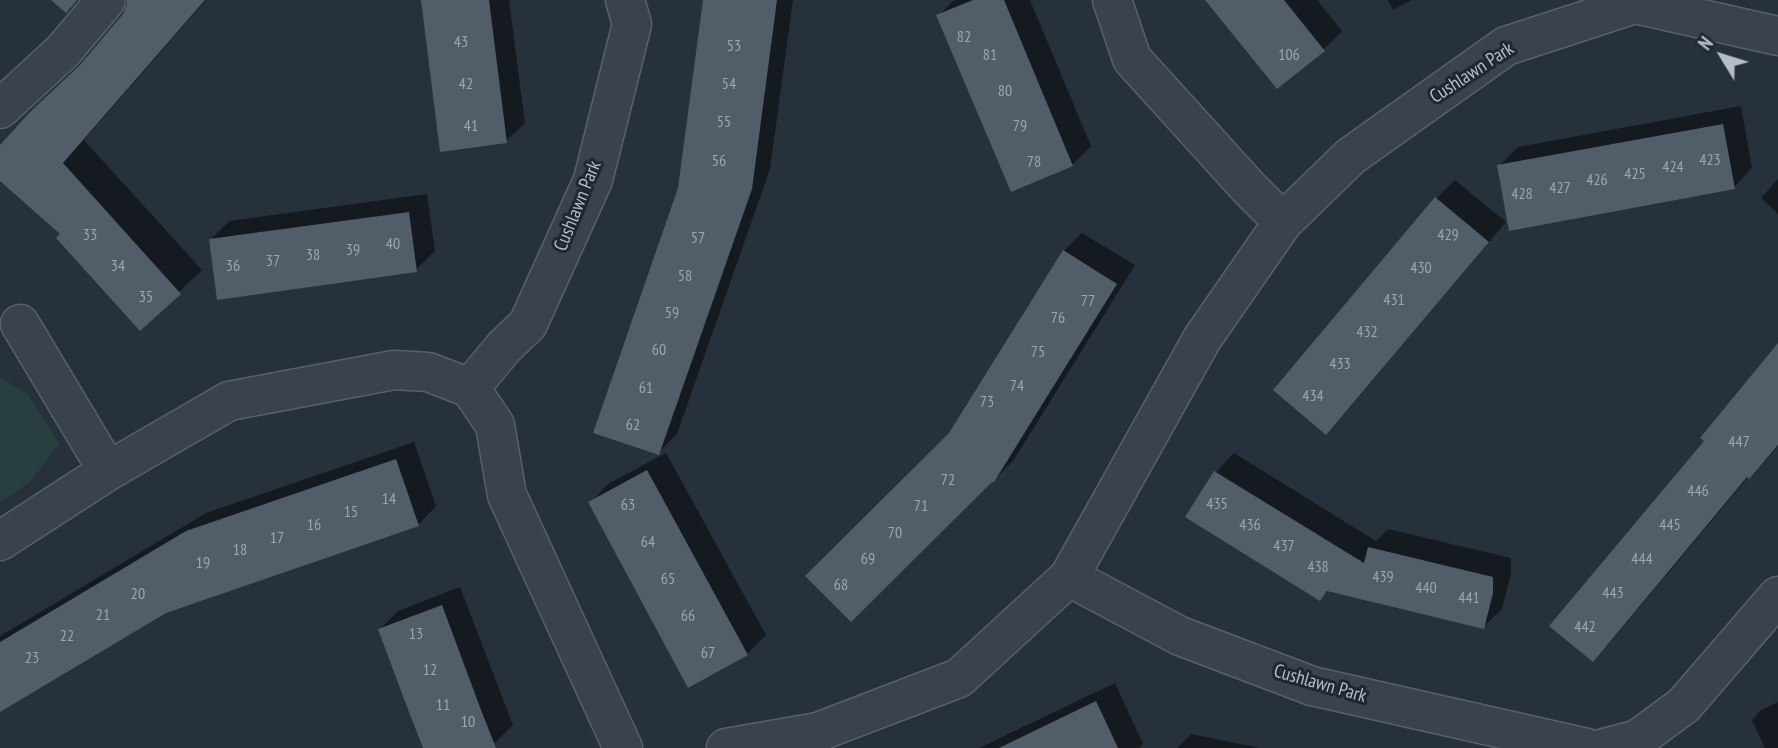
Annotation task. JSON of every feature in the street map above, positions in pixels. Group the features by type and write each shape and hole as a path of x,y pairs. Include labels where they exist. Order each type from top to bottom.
{"street":[{"path":"0,109 62,51 106,0"},
{"name":"Cushlawn Park","path":"470,388 504,346 528,324 593,180 632,24 625,0"},
{"path":"1112,0 1132,59 1283,222"},
{"name":"Cushlawn Park","path":"726,748 818,732 959,678 1069,577 1202,338 1283,222 1351,156 1506,46 1635,2 1778,36"},
{"path":"20,324 108,471"},
{"path":"0,541 108,471 229,401 394,370 428,372 470,388 495,425 507,495 623,748"},
{"name":"Cushlawn Park","path":"1069,577 1180,636 1312,686 1587,748"},
{"path":"1604,748 1637,739 1684,705 1778,596"},
{"path":"1733,648 1778,639"}],"green space":[{"path":"0,377 28,394 59,444 30,482 0,502"}],"building":[{"path":"51,0 77,0 66,13"},
{"path":"127,0 205,0 63,163 181,294 140,331 56,238 60,234 0,181 0,145 30,112 80,65 123,14"},
{"path":"421,0 489,0 507,143 440,152"},
{"path":"703,0 777,0 752,189 659,455 593,433 678,188"},
{"path":"973,0 1004,0 1073,166 1011,192 936,15"},
{"path":"1205,0 1284,0 1325,51 1277,89"},
{"path":"1723,124 1735,189 1509,231 1497,165"},
{"path":"1435,197 1489,242 1326,435 1273,390"},
{"path":"409,212 417,272 217,300 209,239"},
{"path":"1063,250 1117,284 994,482 851,622 805,576 949,433"},
{"path":"1778,343 1778,445 1749,479 1747,477 1593,662 1549,626 1704,441 1700,438"},
{"path":"396,459 419,526 166,613 0,712 0,642 186,531"},
{"path":"647,470 748,655 688,688 588,502"},
{"path":"1214,471 1364,563 1368,547 1493,577 1493,593 1484,629 1327,591 1320,601 1185,517"},
{"path":"442,605 496,748 423,748 404,699 378,629"},
{"path":"1096,701 1118,748 999,748"}]}
